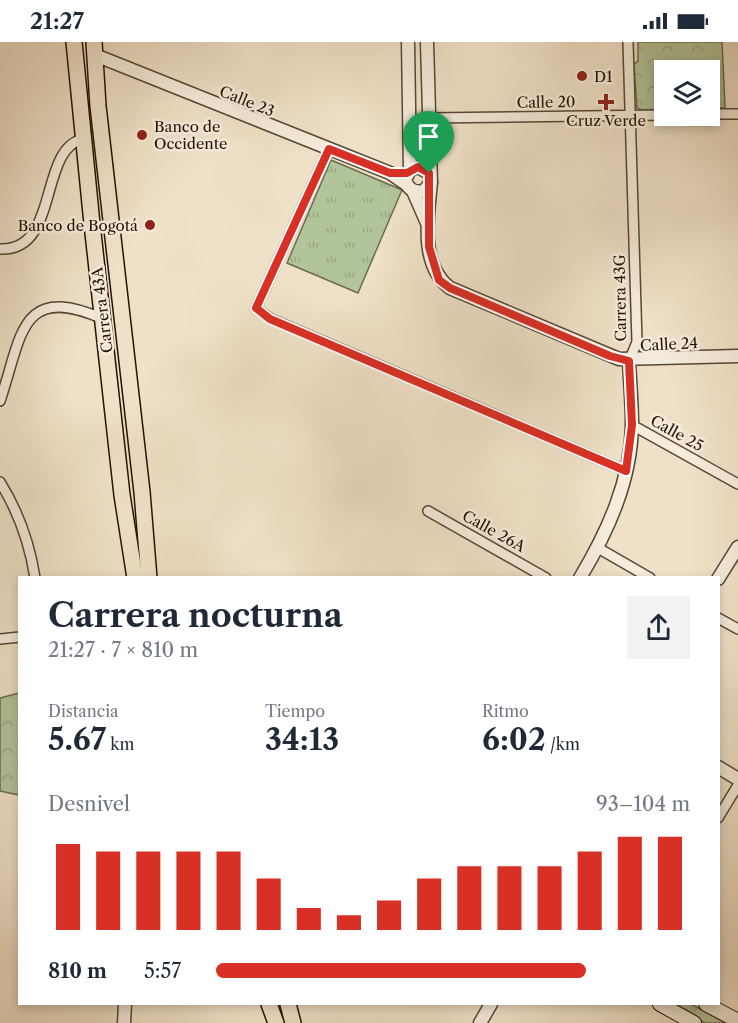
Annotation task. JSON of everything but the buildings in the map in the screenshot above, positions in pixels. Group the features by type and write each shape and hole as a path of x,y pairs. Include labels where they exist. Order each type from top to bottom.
{"main road":[{"name":"Carrera 43A","path":"74,42 123,495 135,576"},
{"name":"Carrera 43A","path":"94,48 98,106 142,492 149,576"},
{"path":"142,492 159,576"},
{"path":"123,495 126,576"},
{"path":"269,1005 276,1023"},
{"path":"288,1005 294,1023"},
{"path":"296,1005 299,1023"},
{"path":"662,1005 694,1023"},
{"path":"708,1005 738,1021"}],"street":[{"path":"408,42 409,180 427,224"},
{"path":"427,42 430,177 427,224"},
{"name":"Carrera 43G","path":"581,576 598,548 614,513 626,471 632,425 629,361 637,342 628,42"},
{"name":"Calle 23","path":"94,48 390,173 409,180 418,167 430,177"},
{"path":"720,114 738,114"},
{"name":"Calle 20","path":"429,118 654,115"},
{"path":"0,249 21,247 29,241 42,215 55,172 70,146 83,139"},
{"path":"329,149 256,308 270,319 626,471"},
{"path":"409,180 424,191 430,177"},
{"name":"Calle 24","path":"427,224 433,267 439,280 479,301 610,356 629,361 738,356"},
{"path":"0,401 26,324 42,309 56,305 71,307 103,319"},
{"name":"Calle 25","path":"632,425 738,484"},
{"path":"0,482 14,507 36,576"},
{"name":"Calle 26A","path":"428,511 542,576"},
{"path":"720,576 738,547"},
{"path":"598,548 647,576"},
{"path":"720,619 738,629"},
{"path":"0,639 18,637"},
{"path":"720,768 738,779"},
{"path":"720,815 738,785"},
{"path":"124,1023 125,1005"},
{"path":"480,1023 490,1005"}],"green space":[{"path":"638,42 722,42 725,108 720,108 720,60 654,60 654,109 637,108 634,64 638,61"},
{"path":"331,160 402,190 358,293 287,263"},
{"path":"18,694 18,795 0,791 0,698"},
{"path":"672,1005 693,1005 726,1023 705,1023"}],"place":[{"name":"D1","path":"582,76"},
{"name":"Cruz Verde","path":"606,102"},
{"name":"Banco de Occidente","path":"142,135"},
{"name":"Banco de Bogotá","path":"150,225"}],"route":[{"path":"329,149 390,173 407,173 418,167 426,169 429,173 431,177 427,224 429,247 433,267 439,280 468,297 610,356 629,361 632,425 626,471 270,319 256,308 329,149"}]}
